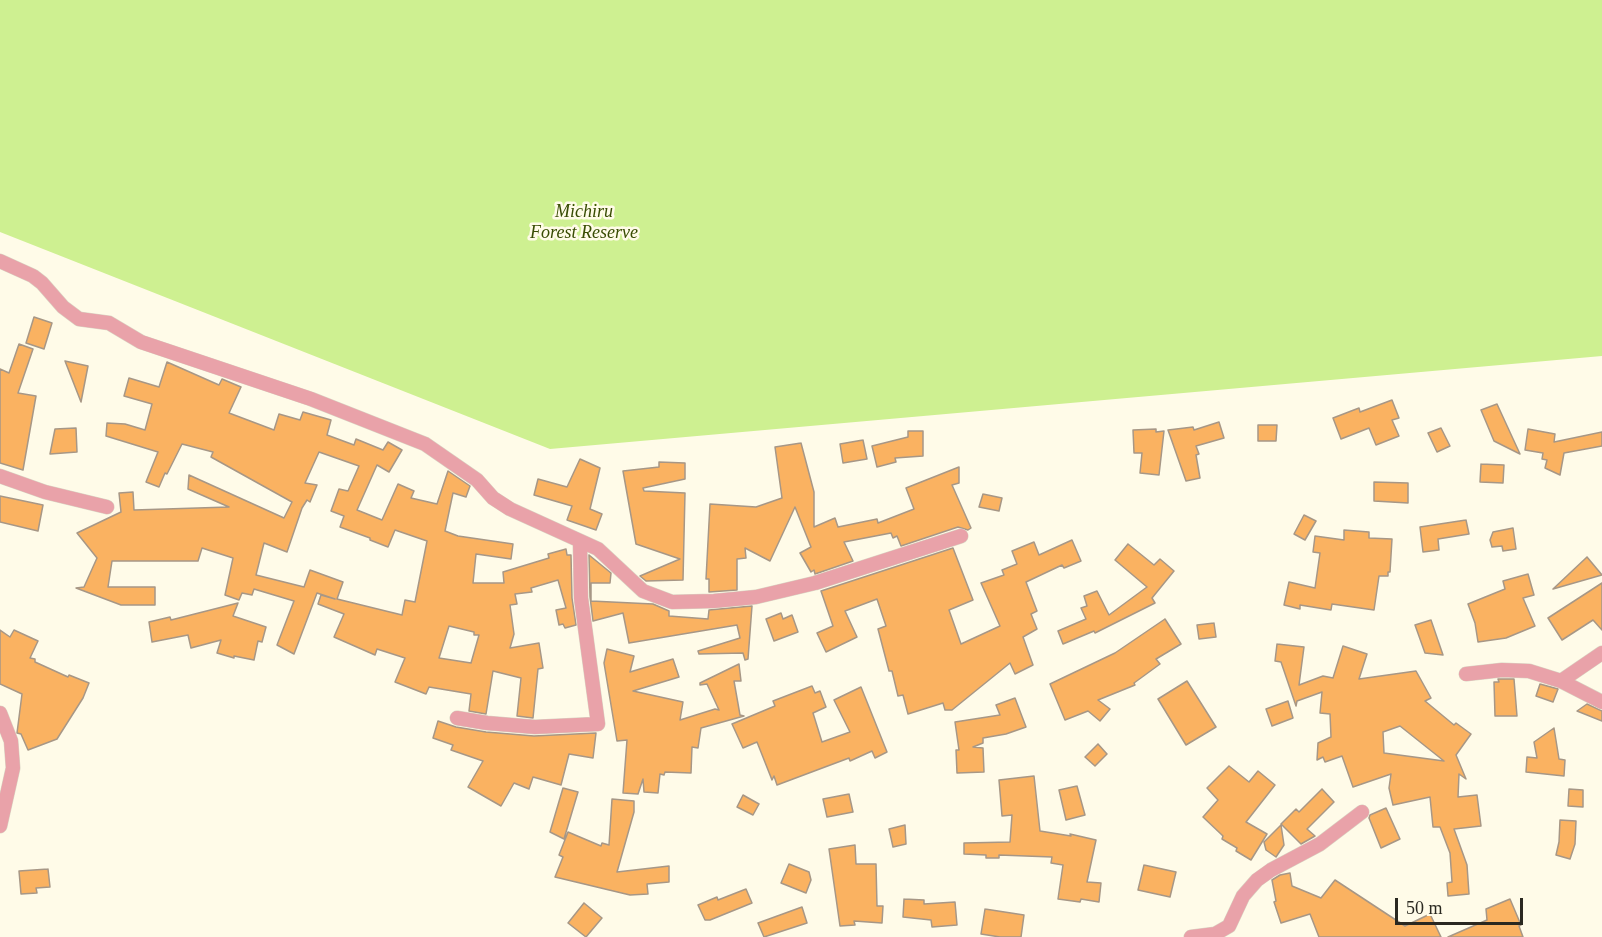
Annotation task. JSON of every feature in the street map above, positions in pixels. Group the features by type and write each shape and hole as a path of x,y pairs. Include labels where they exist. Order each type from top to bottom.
{"street":[{"path":"0,261 38,280 63,308 79,319 109,323 141,342 311,399 425,444 477,480 493,498 510,509 603,553 643,591 672,602 705,602 756,597 816,583 961,536"},
{"path":"0,476 45,492 107,507"},
{"path":"457,718 536,727 598,724 581,598 580,542"},
{"path":"1562,681 1602,653"},
{"path":"1466,674 1502,670 1528,671 1562,681 1602,702"},
{"path":"0,713 11,741 13,753 13,768 0,826"},
{"path":"1191,937 1210,935 1229,926 1243,896 1257,880 1320,844 1362,812"}],"green space":[{"name":"Michiru Forest Reserve","path":"0,0 1602,0 1602,356 550,449 0,232"}],"building":[{"path":"34,317 52,323 44,349 26,343"},
{"path":"19,344 33,349 18,393 36,396 23,470 0,463 0,369 9,373"},
{"path":"65,361 88,366 81,402"},
{"path":"167,362 219,385 222,379 241,387 229,413 274,430 279,414 300,420 303,412 331,420 327,435 354,445 356,439 383,450 388,442 402,450 389,472 377,465 357,510 382,520 398,484 414,491 411,498 437,504 448,471 470,486 466,497 453,493 445,531 458,536 513,544 511,559 476,554 473,583 504,583 503,572 549,558 548,554 566,549 567,555 571,555 572,598 576,625 565,628 563,624 559,625 556,610 566,608 558,580 531,588 532,592 515,594 517,604 510,605 514,634 510,648 539,643 543,668 538,669 533,718 517,716 521,678 493,671 486,714 469,711 471,694 429,687 426,694 395,682 405,658 377,649 375,655 334,637 344,614 318,604 321,595 335,599 317,593 294,654 277,645 294,601 254,589 252,595 242,593 239,600 225,595 233,558 202,548 198,561 112,561 108,587 155,587 155,605 121,605 76,588 84,587 97,558 77,533 121,512 119,493 133,492 134,510 229,507 188,489 189,475 284,518 292,502 211,457 213,452 182,444 159,487 146,482 158,452 106,436 107,423 125,424 145,430 152,404 124,396 129,378 159,387","holes":["319,452 359,466 348,491 339,489 331,511 344,516 340,527 388,547 395,530 427,541 415,602 405,600 402,615 337,599 343,582 310,570 304,587 256,575 264,543 287,552 302,508 307,500 310,502 317,485 305,483","449,626 479,635 471,663 439,658"]},
{"path":"1392,400 1399,418 1392,420 1399,436 1376,445 1369,428 1341,439 1333,418 1359,408 1360,412"},
{"path":"1497,404 1520,454 1494,441 1481,410"},
{"path":"1219,422 1224,438 1196,446 1199,454 1196,455 1200,478 1186,481 1168,430 1193,427 1194,430"},
{"path":"1258,425 1277,425 1276,441 1258,441"},
{"path":"76,428 77,452 50,454 55,429"},
{"path":"1441,428 1450,446 1437,452 1428,433"},
{"path":"1156,429 1156,432 1164,431 1159,475 1140,473 1142,453 1134,453 1133,430"},
{"path":"1528,429 1555,434 1554,442 1602,432 1602,446 1564,453 1560,475 1545,468 1547,460 1542,459 1543,453 1525,450"},
{"path":"908,431 923,431 923,456 895,458 896,462 877,467 872,446 908,437"},
{"path":"863,440 867,459 843,463 840,444"},
{"path":"801,443 814,492 814,527 835,518 838,527 877,519 878,523 914,509 906,488 959,467 959,483 952,485 971,528 968,530 958,527 901,546 897,536 893,538 891,533 844,542 853,561 815,574 814,570 811,572 800,553 811,547 795,507 770,561 745,548 746,558 737,559 737,590 709,592 709,579 706,579 710,504 756,507 782,498 775,447"},
{"path":"580,459 600,468 590,509 602,514 596,530 567,520 572,506 534,495 538,479 567,487"},
{"path":"659,462 685,463 685,479 643,488 644,491 685,493 683,580 646,581 640,576 680,559 636,544 623,471 659,467"},
{"path":"1481,464 1504,465 1503,483 1480,482"},
{"path":"1374,482 1408,483 1408,503 1374,501"},
{"path":"983,494 1002,498 999,511 979,507"},
{"path":"0,496 43,505 38,531 0,522"},
{"path":"1304,515 1316,521 1305,540 1294,534"},
{"path":"1466,520 1469,534 1438,539 1439,550 1423,552 1420,527"},
{"path":"1513,528 1516,549 1503,551 1502,546 1492,547 1490,540 1493,532"},
{"path":"1344,530 1369,532 1369,538 1392,539 1390,572 1388,576 1379,576 1374,610 1332,604 1331,610 1300,605 1300,609 1284,605 1289,582 1315,588 1320,553 1313,552 1315,536 1344,540"},
{"path":"1072,540 1081,561 1064,568 1062,565 1026,582 1037,611 1031,614 1037,629 1023,637 1033,665 1015,674 1010,663 952,710 945,710 943,703 908,714 903,695 898,696 892,671 889,671 878,629 886,626 877,599 845,611 857,637 826,652 817,633 833,626 821,591 953,548 973,600 949,610 961,644 1000,626 981,583 1004,575 1002,570 1017,564 1012,551 1034,542 1039,555"},
{"path":"1128,544 1154,565 1160,559 1174,571 1152,598 1155,603 1095,633 1094,631 1063,644 1058,631 1086,619 1081,608 1087,606 1084,596 1097,591 1109,615 1147,587 1115,560"},
{"path":"589,555 611,573 610,583 591,583 591,601 653,604 669,611 669,616 708,619 709,610 752,606 748,659 745,660 743,653 699,654 698,651 740,638 737,625 629,643 623,613 593,621 590,597"},
{"path":"1587,557 1602,575 1553,589"},
{"path":"1528,574 1534,595 1523,598 1535,626 1506,638 1478,642 1475,623 1468,604 1505,589 1503,581"},
{"path":"1602,583 1602,630 1593,620 1562,640 1548,618"},
{"path":"238,603 233,616 266,627 262,642 258,641 254,660 217,653 221,640 191,648 188,635 152,642 149,622 170,617 171,620"},
{"path":"781,613 783,619 792,615 798,632 774,641 766,619"},
{"path":"1165,619 1181,644 1156,659 1160,664 1134,683 1135,685 1098,700 1110,709 1100,721 1088,711 1065,720 1050,684 1115,653"},
{"path":"1431,620 1443,655 1425,653 1415,625"},
{"path":"1214,623 1216,637 1199,639 1197,625"},
{"path":"0,630 10,637 14,630 38,641 30,658 68,677 69,675 89,683 83,698 57,739 28,750 21,734 17,733 22,694 0,684"},
{"path":"1277,644 1304,647 1299,685 1323,676 1333,678 1343,646 1367,654 1359,679 1416,671 1431,698 1425,701 1454,725 1456,723 1471,734 1456,755 1466,779 1459,774 1458,797 1477,795 1481,826 1454,829 1467,865 1469,894 1448,896 1447,883 1452,882 1450,853 1440,827 1433,827 1430,797 1393,805 1389,788 1391,774 1353,787 1342,756 1325,762 1323,757 1317,760 1318,743 1331,737 1330,714 1320,713 1322,692 1297,701 1296,706 1281,662 1275,661","holes":["1400,726 1444,761 1384,753 1383,732"]},
{"path":"607,649 634,656 630,672 673,659 679,677 633,691 683,702 680,720 715,709 719,710 707,684 700,685 700,683 739,664 741,681 734,681 740,715 744,716 701,728 698,748 692,747 691,773 665,772 664,775 660,774 658,793 644,792 643,779 638,794 623,793 627,740 617,741 604,663"},
{"path":"1498,679 1514,679 1517,716 1495,716 1494,682 1499,682"},
{"path":"1187,681 1216,727 1186,745 1158,699"},
{"path":"1540,684 1558,689 1553,702 1536,696"},
{"path":"812,686 815,693 820,691 826,707 813,713 822,742 850,732 834,700 861,687 887,752 875,758 872,751 850,761 849,758 777,785 774,776 772,780 757,742 743,748 732,724 775,706 773,701"},
{"path":"1015,698 1026,727 1006,734 983,738 983,743 973,747 983,748 984,772 957,773 956,750 959,750 955,722 1000,715 996,705"},
{"path":"1288,701 1293,718 1272,726 1266,709"},
{"path":"1587,704 1602,711 1602,721 1577,711"},
{"path":"438,721 456,727 486,732 534,736 596,733 593,758 569,754 561,785 533,777 529,789 514,783 501,806 468,787 483,761 451,750 453,745 433,738"},
{"path":"1554,728 1559,759 1565,760 1564,776 1526,772 1527,757 1537,758 1534,742"},
{"path":"1098,744 1107,754 1095,766 1085,757"},
{"path":"1229,766 1249,782 1258,771 1275,785 1246,822 1267,834 1251,860 1222,839 1223,836 1203,817 1218,800 1207,788"},
{"path":"1034,776 1040,831 1096,840 1087,882 1101,883 1099,902 1058,899 1063,865 1051,863 1052,857 999,855 999,858 986,858 986,855 964,854 964,843 1010,842 1012,815 1002,816 999,780"},
{"path":"1077,786 1085,815 1066,820 1059,790"},
{"path":"563,788 578,792 564,839 550,832"},
{"path":"1322,789 1334,802 1307,829 1315,836 1301,844 1281,824 1296,809 1299,812"},
{"path":"1569,789 1583,790 1583,807 1568,806"},
{"path":"849,794 853,812 827,817 823,799"},
{"path":"743,795 759,804 753,815 737,807"},
{"path":"612,799 634,801 634,812 617,872 669,866 669,882 647,884 648,894 630,895 555,877 563,857 559,855 568,832 601,846 602,843 609,845"},
{"path":"1386,808 1400,839 1381,848 1369,818 1370,815"},
{"path":"1560,820 1576,821 1575,844 1570,859 1556,855"},
{"path":"905,825 906,844 893,847 889,829"},
{"path":"1281,825 1284,845 1276,857 1266,850 1264,842"},
{"path":"855,845 856,864 876,864 877,906 883,906 882,923 854,921 855,925 840,926 829,849"},
{"path":"789,864 809,872 811,880 806,893 781,883"},
{"path":"1144,865 1176,872 1170,897 1138,890"},
{"path":"48,869 50,887 36,888 37,893 21,894 19,871"},
{"path":"1290,873 1292,886 1321,898 1335,880 1405,926 1430,914 1441,937 1319,937 1310,914 1281,923 1274,902 1276,901 1272,880"},
{"path":"746,889 752,903 705,920 698,905"},
{"path":"904,899 924,900 924,904 955,902 957,925 932,927 931,920 903,917"},
{"path":"1510,899 1521,925 1519,926 1523,937 1448,937 1487,920 1486,909"},
{"path":"584,903 602,918 586,937 568,923"},
{"path":"802,907 807,923 764,937 758,923"},
{"path":"985,909 1024,915 1021,937 981,934"}]}
